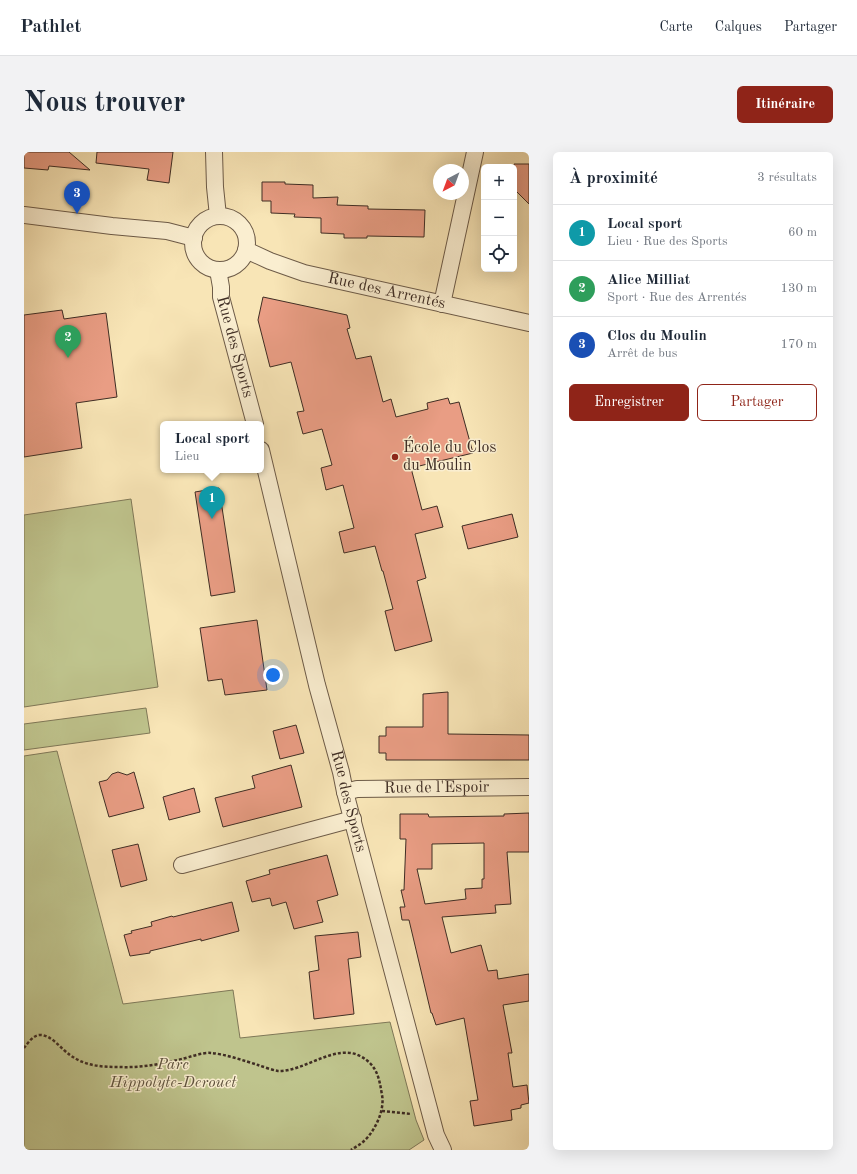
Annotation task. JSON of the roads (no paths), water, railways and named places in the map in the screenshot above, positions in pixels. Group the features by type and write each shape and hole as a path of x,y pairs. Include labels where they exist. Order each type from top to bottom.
{"street":[{"path":"214,152 218,216"},
{"path":"442,304 475,152"},
{"path":"24,215 112,226 168,231 194,238"},
{"path":"218,216 231,219 242,228 246,237 246,250 237,265 227,269 218,270 210,268 200,261 194,249 194,238 196,231 204,222 218,216"},
{"name":"Rue des Arrentés","path":"246,250 270,261 304,273 529,323"},
{"name":"Rue des Sports","path":"218,270 221,297 254,421"},
{"name":"Rue des Sports","path":"264,463 317,685 436,1135 443,1150"},
{"name":"Rue de l'Espoir","path":"345,792 358,789 529,787"},
{"path":"182,865 353,819"}],"place":[{"name":"Clos du Moulin","path":"77,214"},
{"name":"Alice Milliat","path":"68,358"},
{"name":"École du Clos du Moulin","path":"395,457"},
{"name":"Local sport","path":"212,519"}],"park label":[{"name":"Parc Hippolyte-Derouet","path":"173,1074"}]}
